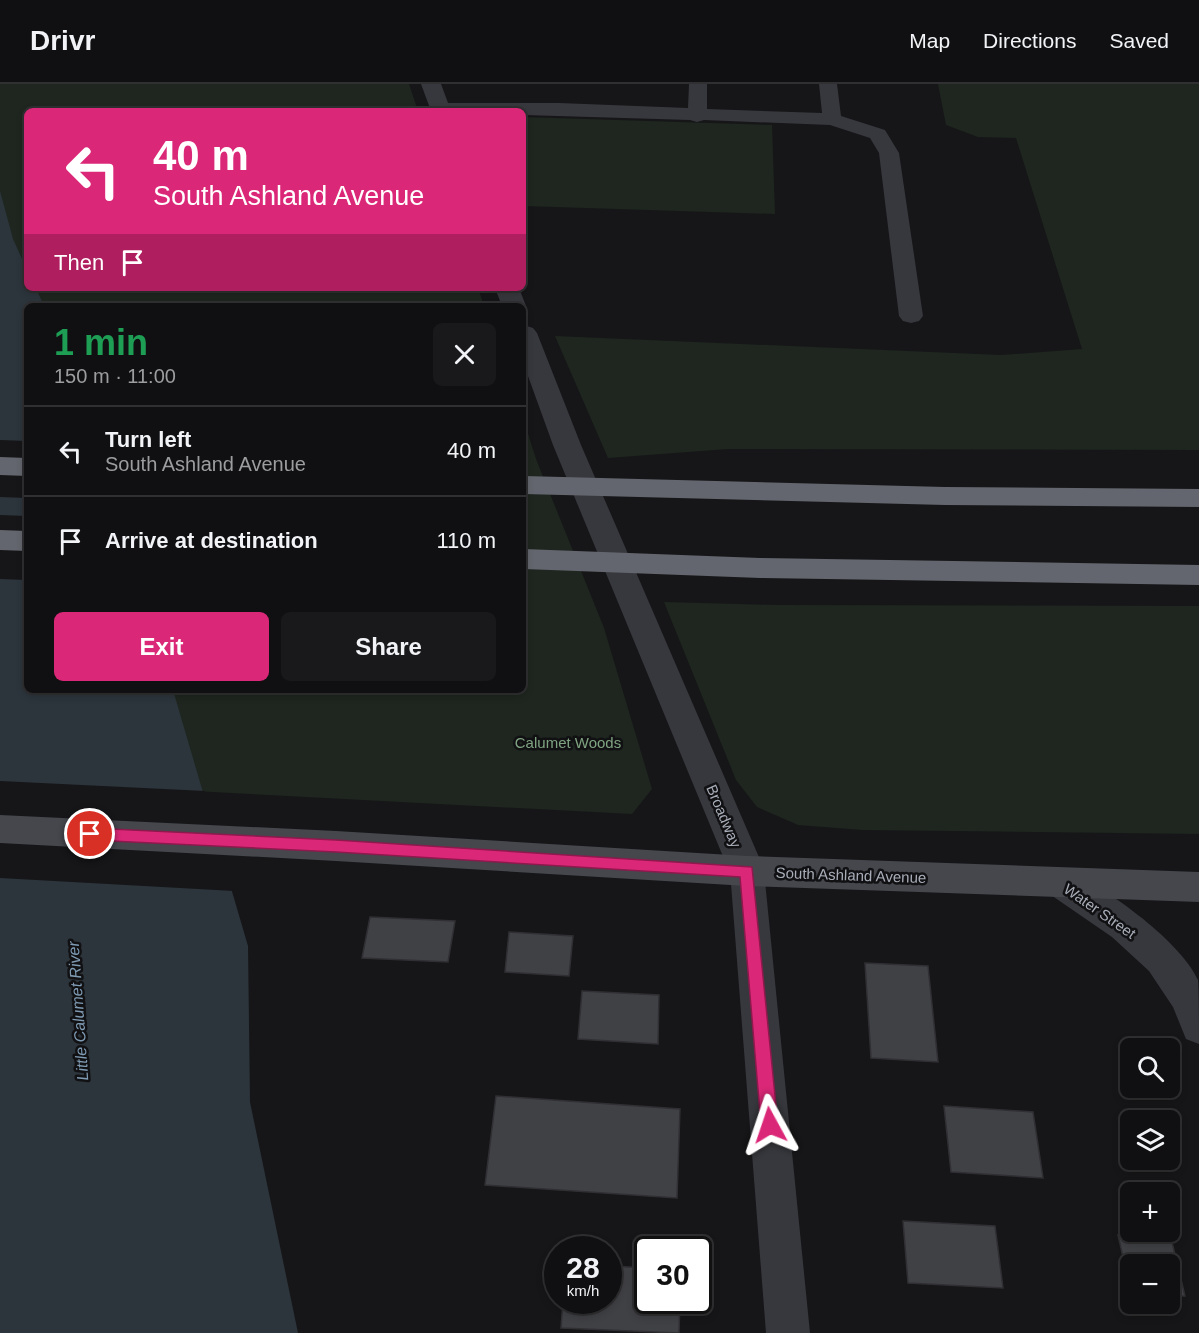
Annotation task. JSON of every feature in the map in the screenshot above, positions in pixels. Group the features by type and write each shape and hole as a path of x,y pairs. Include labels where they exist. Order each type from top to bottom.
{"highway":[{"path":"0,466 24,467"},
{"path":"526,485 725,492 1199,498"},
{"path":"0,540 24,541"},
{"path":"526,559 760,568 1199,575"}],"main road":[{"name":"South Ashland Avenue","path":"0,829 336,846 747,871 1199,887"}],"street":[{"path":"431,84 440,108"},
{"path":"697,116 698,84"},
{"path":"828,84 832,118"},
{"path":"468,108 561,101 697,116 832,118 878,134 889,153 911,316"},
{"name":"Broadway","path":"526,338 567,446 747,871 788,1333"},
{"name":"Water Street","path":"1059,882 1125,924 1161,957 1181,982 1199,1027"}],"green space":[{"name":"Calumet Woods","path":"0,84 409,84 417,108 24,108 24,291 479,291 483,303 24,303 24,693 526,693 526,427 536,459 604,628 652,789 632,814 0,781"},
{"path":"938,84 1199,84 1199,450 728,449 608,458 555,336 1001,355 1082,349 1016,138 978,137 946,125"},
{"path":"526,117 772,125 775,214 526,206"},
{"path":"664,602 777,605 1199,606 1199,834 862,830 798,825 757,807 736,780"}],"water":[{"name":"Little Calumet River","path":"0,191 13,239 24,263 24,291 37,291 43,303 24,303 24,693 174,693 248,946 250,1102 298,1333 0,1333"}],"pier":[{"path":"0,440 24,441 24,498 0,497"},
{"path":"0,515 24,516 24,580 0,579"},
{"path":"0,781 205,791 234,891 0,878"}],"building":[{"path":"370,917 455,921 448,962 362,958"},
{"path":"509,932 573,936 569,976 505,972"},
{"path":"865,963 928,966 938,1062 871,1058"},
{"path":"582,991 659,995 658,1044 578,1039"},
{"path":"496,1096 680,1109 677,1198 485,1185"},
{"path":"944,1106 1033,1112 1043,1178 951,1172"},
{"path":"903,1221 995,1226 1003,1288 908,1283"},
{"path":"1118,1235 1120,1235 1120,1242 1172,1242 1175,1254 1122,1254"},
{"path":"622,1267 634,1267 634,1314 680,1314 679,1333 561,1328 562,1314 622,1314"},
{"path":"1180,1275 1185,1296 1180,1296"}],"route":[{"path":"90,834 336,846 747,871 770,1125"}]}
